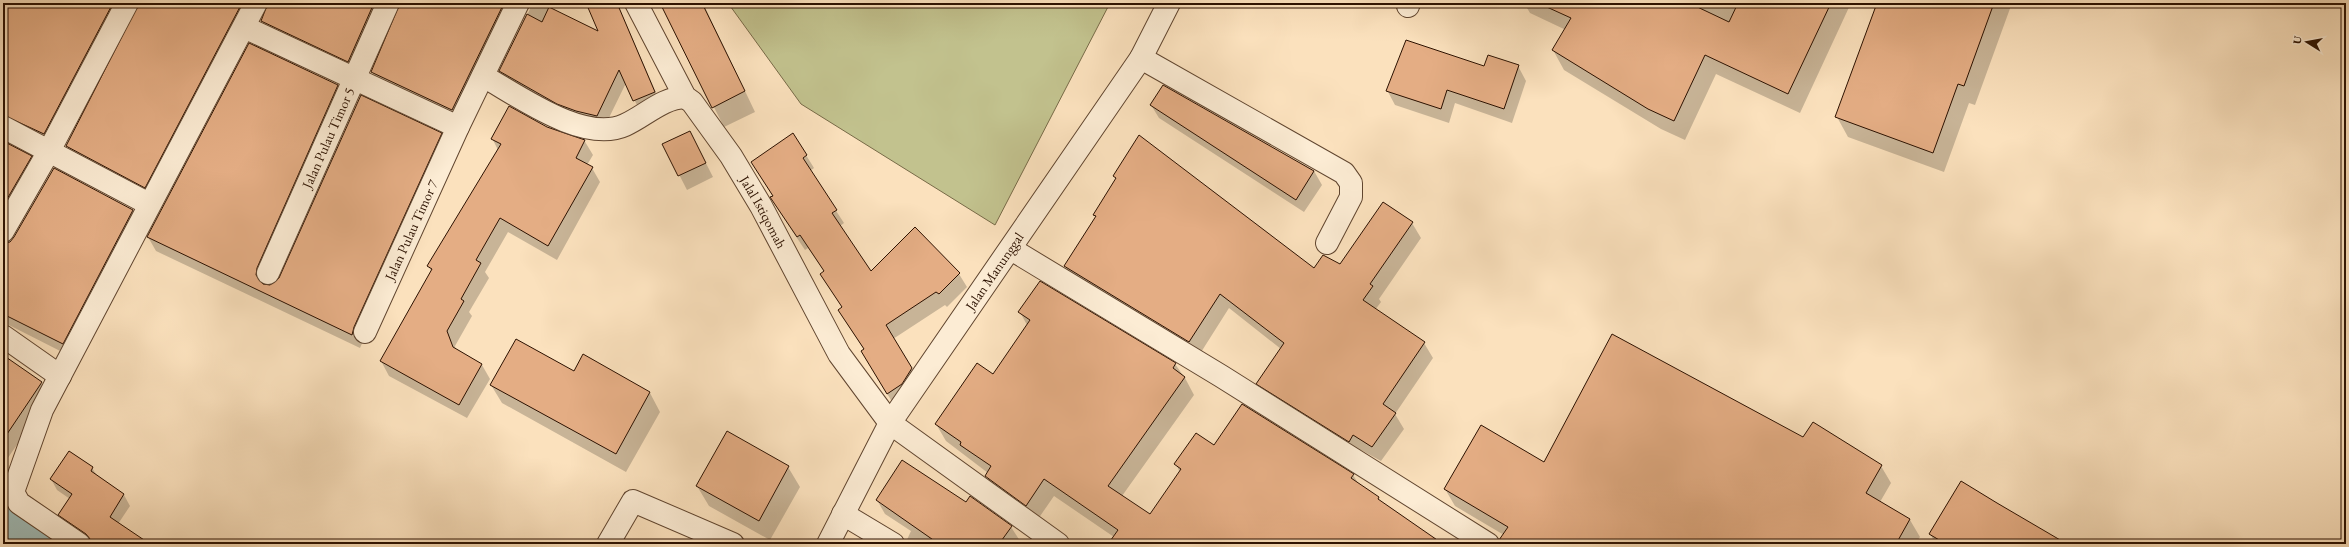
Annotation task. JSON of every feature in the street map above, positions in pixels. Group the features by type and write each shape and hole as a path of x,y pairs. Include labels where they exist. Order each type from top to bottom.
{"street":[{"path":"3,231 49,150 127,3"},
{"path":"79,544 19,502 8,489 42,410 256,3"},
{"name":"Jalan Pulau Timor 5","path":"268,273 388,3"},
{"name":"Jalan Pulau Timor 7","path":"364,332 458,127 518,3"},
{"name":"Jalal Istiqomah","path":"636,3 685,97 692,102 731,156 792,262 839,354 890,423 1058,544"},
{"name":"Jalan Manunggal","path":"828,544 890,423 1141,58 1169,3"},
{"path":"244,27 458,127"},
{"path":"1141,58 1344,173 1351,183 1351,197 1327,243"},
{"path":"483,76 552,114 583,127 603,131 624,125 676,97 685,97"},
{"path":"3,127 149,204"},
{"path":"1011,249 1221,376 1488,544"},
{"path":"3,336 60,376"},
{"path":"608,544 633,501 732,544"},
{"path":"843,514 893,544"}],"green space":[{"path":"728,3 1110,3 995,225 801,104"}],"building":[{"path":"10,3 113,3 44,134 3,115 3,17"},
{"path":"139,3 242,3 145,188 66,146"},
{"path":"268,3 374,3 348,62 261,21"},
{"path":"400,3 504,3 452,110 371,72"},
{"path":"586,3 617,3 655,92 633,101 619,70 597,116 576,111 557,104 499,71 527,14 542,22 549,7 598,31"},
{"path":"660,3 702,3 745,91 712,108"},
{"path":"1538,3 1689,3 1729,22 1738,3 1831,3 1788,94 1705,55 1674,121 1648,109 1552,50 1571,18"},
{"path":"1877,3 1994,3 1964,86 1958,84 1933,153 1835,117"},
{"path":"1406,40 1484,66 1488,55 1519,65 1504,109 1447,90 1441,109 1386,91"},
{"path":"249,43 338,85 257,268 256,275 263,284 270,285 279,278 361,95 442,133 354,327 352,335 147,237"},
{"path":"1163,85 1314,171 1296,200 1150,105"},
{"path":"509,106 547,127 585,140 576,158 593,167 548,246 500,218 476,260 481,263 461,299 464,301 447,331 453,347 482,364 459,405 380,361 432,269 427,266 501,144 491,139"},
{"path":"690,131 706,163 678,176 662,144"},
{"path":"793,133 807,155 803,158 837,210 832,213 871,271 915,227 960,273 939,294 936,292 886,325 912,368 902,384 887,394 861,351 864,349 838,310 842,307 820,274 824,271 800,235 797,237 772,200 770,197 773,196 751,162"},
{"path":"1139,135 1314,268 1323,255 1340,264 1383,202 1413,222 1370,284 1373,286 1363,300 1425,342 1383,404 1396,413 1372,447 1353,435 1349,442 1256,384 1284,343 1220,294 1189,342 1064,266 1096,216 1093,215 1116,178 1113,176"},
{"path":"3,141 32,156 3,206"},
{"path":"54,168 133,210 63,344 3,314 3,243 10,242 14,237"},
{"path":"1040,281 1176,363 1173,368 1185,377 1108,486 1150,514 1181,469 1174,464 1196,433 1214,445 1242,404 1354,474 1351,478 1379,497 1378,499 1443,544 1108,544 1118,530 1044,479 1026,506 985,476 991,466 960,445 961,442 935,424 977,363 993,374 1030,320 1018,312"},
{"path":"1612,334 1803,437 1813,422 1882,465 1866,493 1910,519 1896,544 1500,544 1499,540 1508,527 1444,489 1481,425 1544,462"},
{"path":"516,339 574,371 583,354 650,392 616,454 490,385"},
{"path":"3,355 42,382 3,440"},
{"path":"727,431 789,466 759,521 696,486"},
{"path":"69,451 93,467 91,471 124,494 110,517 150,544 94,544 86,534 58,515 72,494 50,479"},
{"path":"902,460 966,502 970,496 1012,526 999,544 939,544 876,500"},
{"path":"1961,481 2067,544 1946,544 1929,534"}],"waterway":[{"path":"3,520 41,544"}]}
